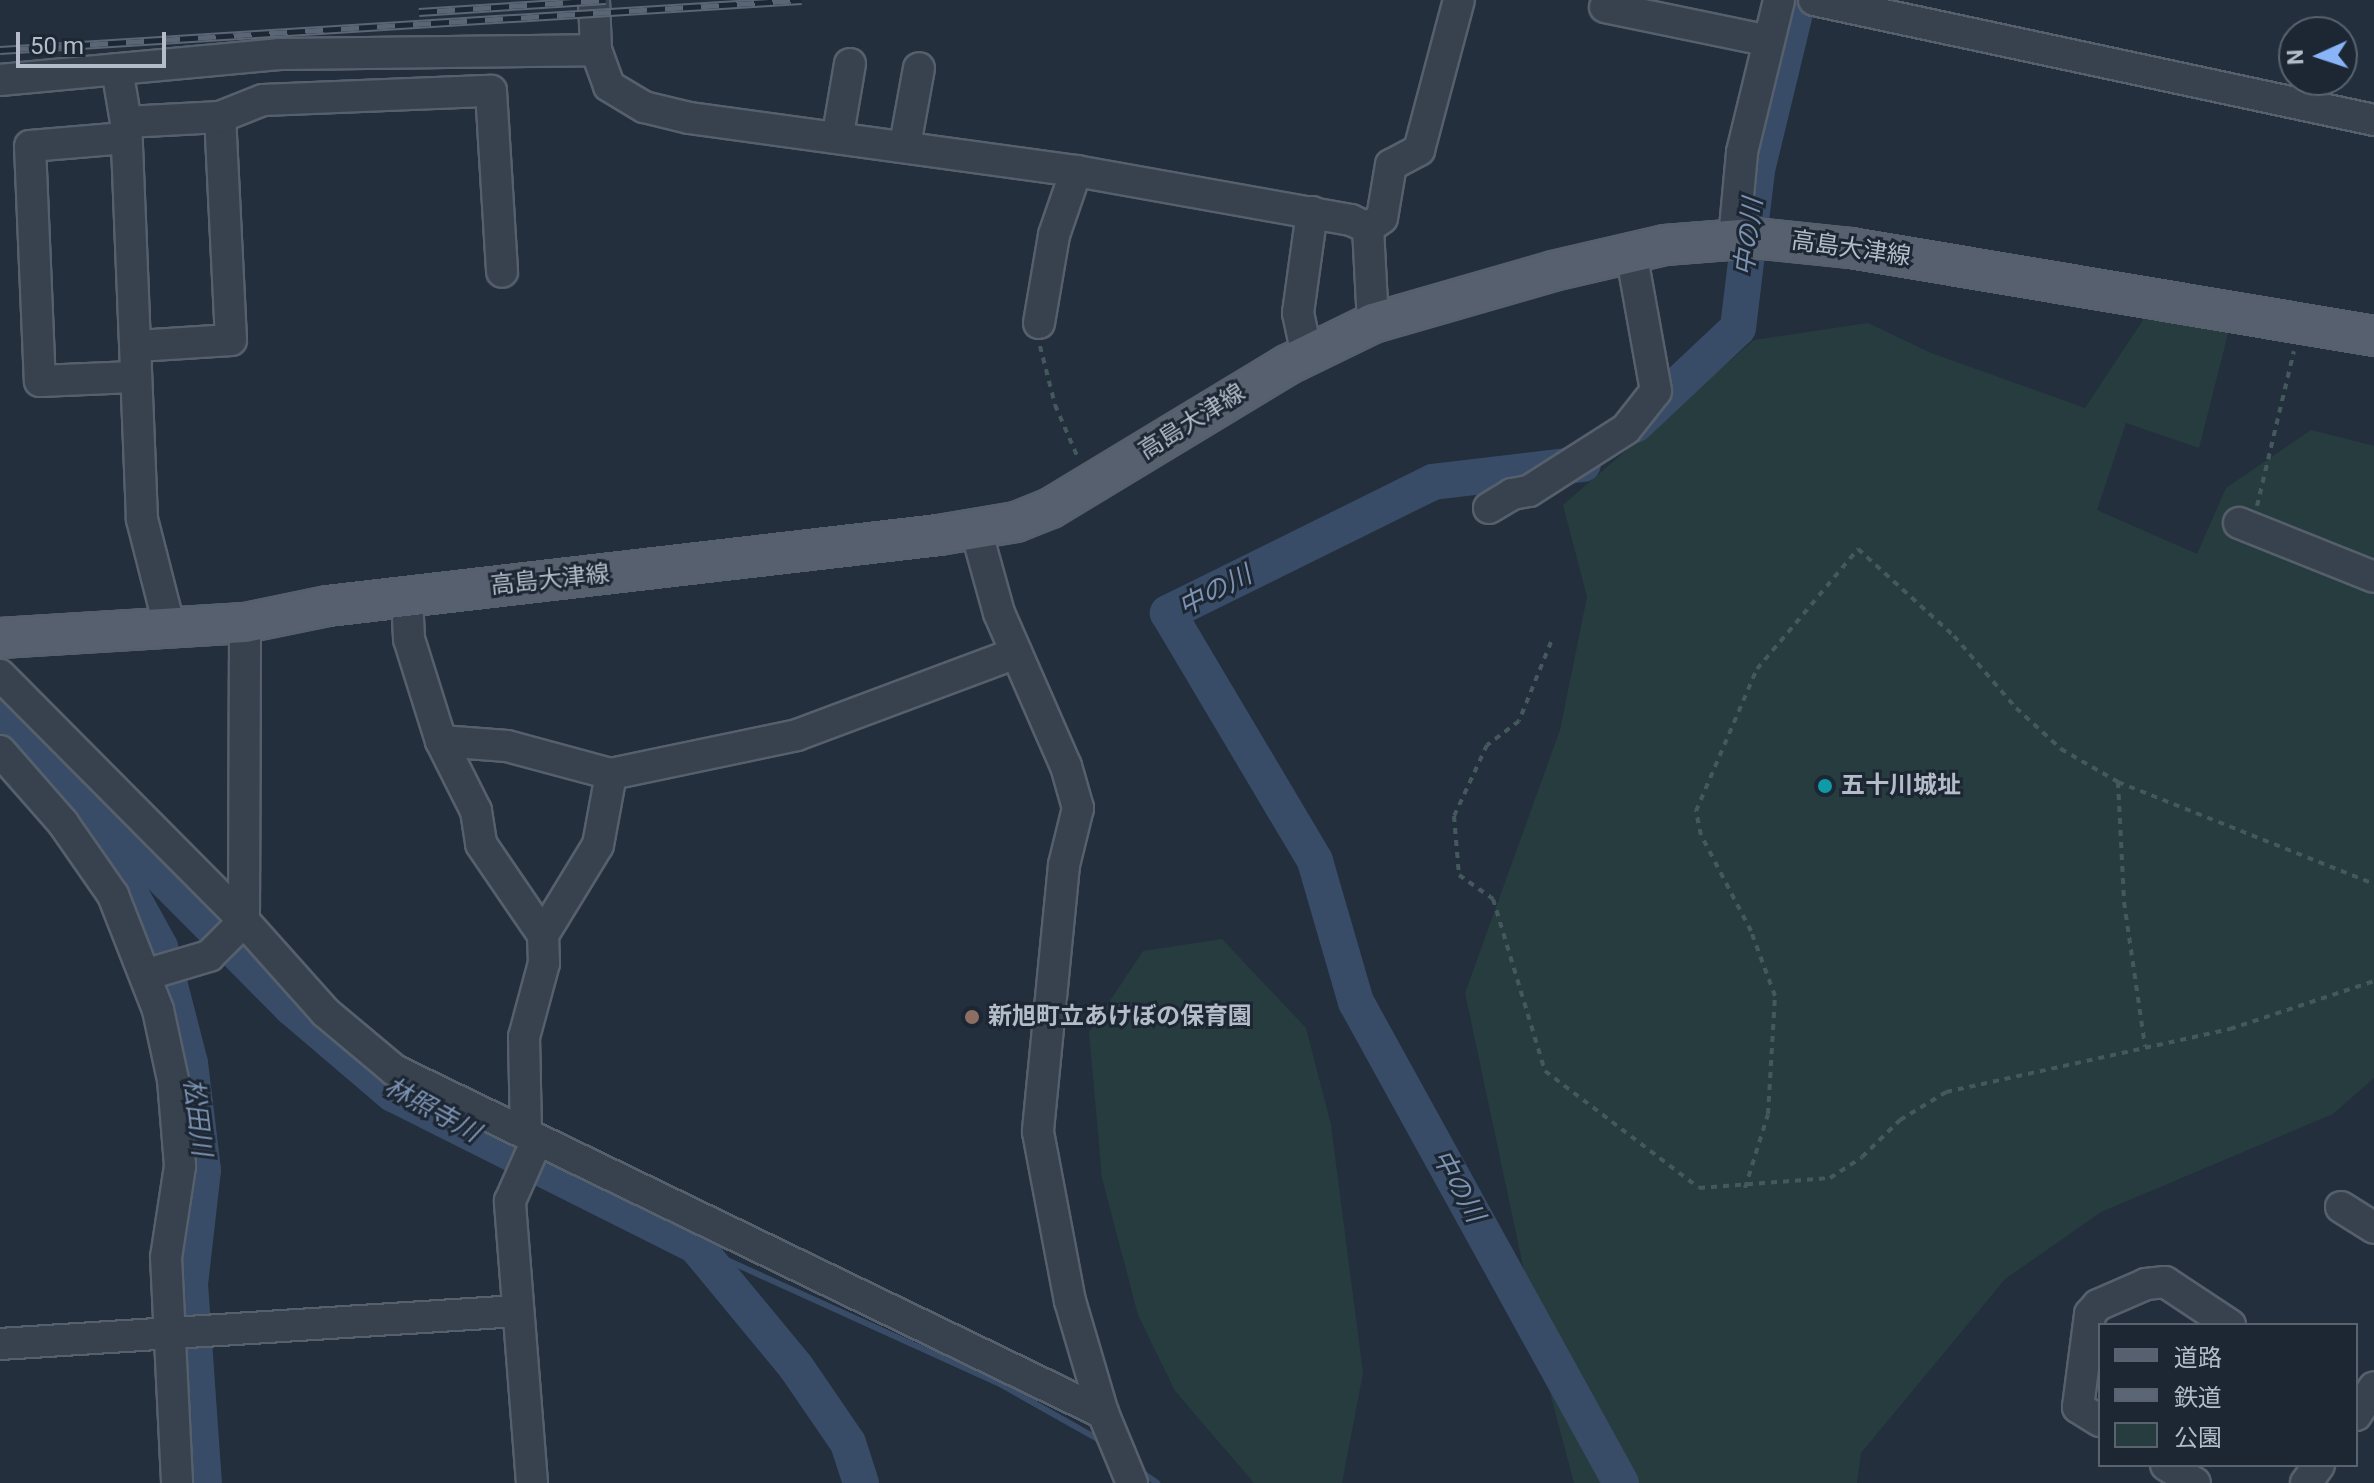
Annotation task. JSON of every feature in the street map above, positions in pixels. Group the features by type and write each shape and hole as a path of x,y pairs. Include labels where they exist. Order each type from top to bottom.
{"main road":[{"name":"高島大津線","path":"0,638 245,623 407,596 976,530 1039,513 1307,355 1373,323 1631,252 1742,238 1866,250 2374,336"}],"street":[{"path":"594,0 596,50 609,86 644,107 689,118 838,134 1076,171 1312,212 1368,228"},
{"path":"1368,228 1382,218 1391,165 1419,150 1459,0"},
{"path":"1742,238 1742,152 1779,0"},
{"path":"1814,0 2374,120"},
{"path":"1605,7 1672,10 1769,41"},
{"path":"0,80 279,54 596,50"},
{"path":"838,134 850,64"},
{"path":"905,145 919,68"},
{"path":"117,69 126,130 137,346 133,377 142,519 170,629"},
{"path":"133,377 40,381 30,146 220,117 263,100 491,91 502,272"},
{"path":"137,346 231,340 220,117"},
{"path":"1039,323 1054,235 1076,171"},
{"path":"1307,355 1298,313 1312,212"},
{"path":"1368,228 1373,323"},
{"path":"1489,508 1512,494 1529,491 1626,429 1656,391 1646,316 1631,252"},
{"path":"2245,525 2374,577"},
{"path":"976,530 999,613 1066,766 1078,808 1064,865 1038,1132 1070,1301 1129,1477"},
{"path":"407,596 409,639 441,741 476,811 481,844 543,935 544,963 524,1037 531,1134 510,1201 532,1483"},
{"path":"240,926 245,623"},
{"path":"441,741 507,746 611,774 797,735 1016,653"},
{"path":"0,675 325,1012 394,1070 509,1128 531,1134 1110,1425"},
{"path":"0,751 63,823 113,895 175,966 173,1080 180,1166 166,1257 167,1334 177,1483"},
{"path":"543,935 598,845 611,774"},
{"path":"175,966 240,926"},
{"path":"2341,1207 2374,1228"},
{"path":"2098,1420 2078,1407 2090,1314 2098,1305 2146,1284 2165,1282 2227,1323"},
{"path":"0,1344 518,1311"},
{"path":"2169,1467 2195,1483"}],"path":[{"path":"2245,525 2300,322"},
{"path":"1039,323 1041,359 1055,405 1092,483"},
{"path":"1745,1188 1768,1114 1775,996 1751,931 1701,835 1696,811 1744,692 1816,594 1858,549 1954,636 2016,708 2061,749 2118,782 2374,884"},
{"path":"1551,642 1519,721 1487,745 1454,816 1459,875 1493,899 1545,1071 1699,1188 1745,1188 1830,1178 1862,1157 1900,1120 1946,1092 2230,1029 2374,981"},
{"path":"2118,782 2124,902 2145,1046"}],"green space":[{"path":"2147,314 2230,326 2199,448 2126,423 2097,510 2197,554 2226,488 2311,430 2374,446 2374,1078 2333,1114 2101,1212 2005,1279 1861,1453 1857,1483 1574,1483 1550,1393 1465,993 1560,730 1587,597 1563,505 1754,340 1868,323 1931,353 2085,408"},
{"path":"1222,939 1306,1028 1331,1125 1363,1373 1342,1483 1254,1483 1175,1391 1138,1315 1102,1178 1089,1032 1143,951"}],"waterway":[{"name":"中の川","path":"1635,425 1738,328 1757,170 1798,0"},
{"name":"中の川","path":"1583,464 1433,482 1168,613 1315,861 1356,1002 1621,1483"},
{"name":"林照寺川","path":"0,714 291,1007 393,1094 696,1246 796,1367 848,1443 861,1483"},
{"name":"松田川","path":"98,835 160,947 190,1063 203,1170 190,1284 204,1483"},
{"path":"696,1246 1000,1384 1103,1442"},
{"path":"1140,1471 1157,1483"}],"railway":[{"path":"419,12 606,0"},
{"path":"0,50 801,0"}],"place":[{"name":"五十川城址","path":"1825,786"},
{"name":"新旭町立あけぼの保育園","path":"972,1017"}]}
